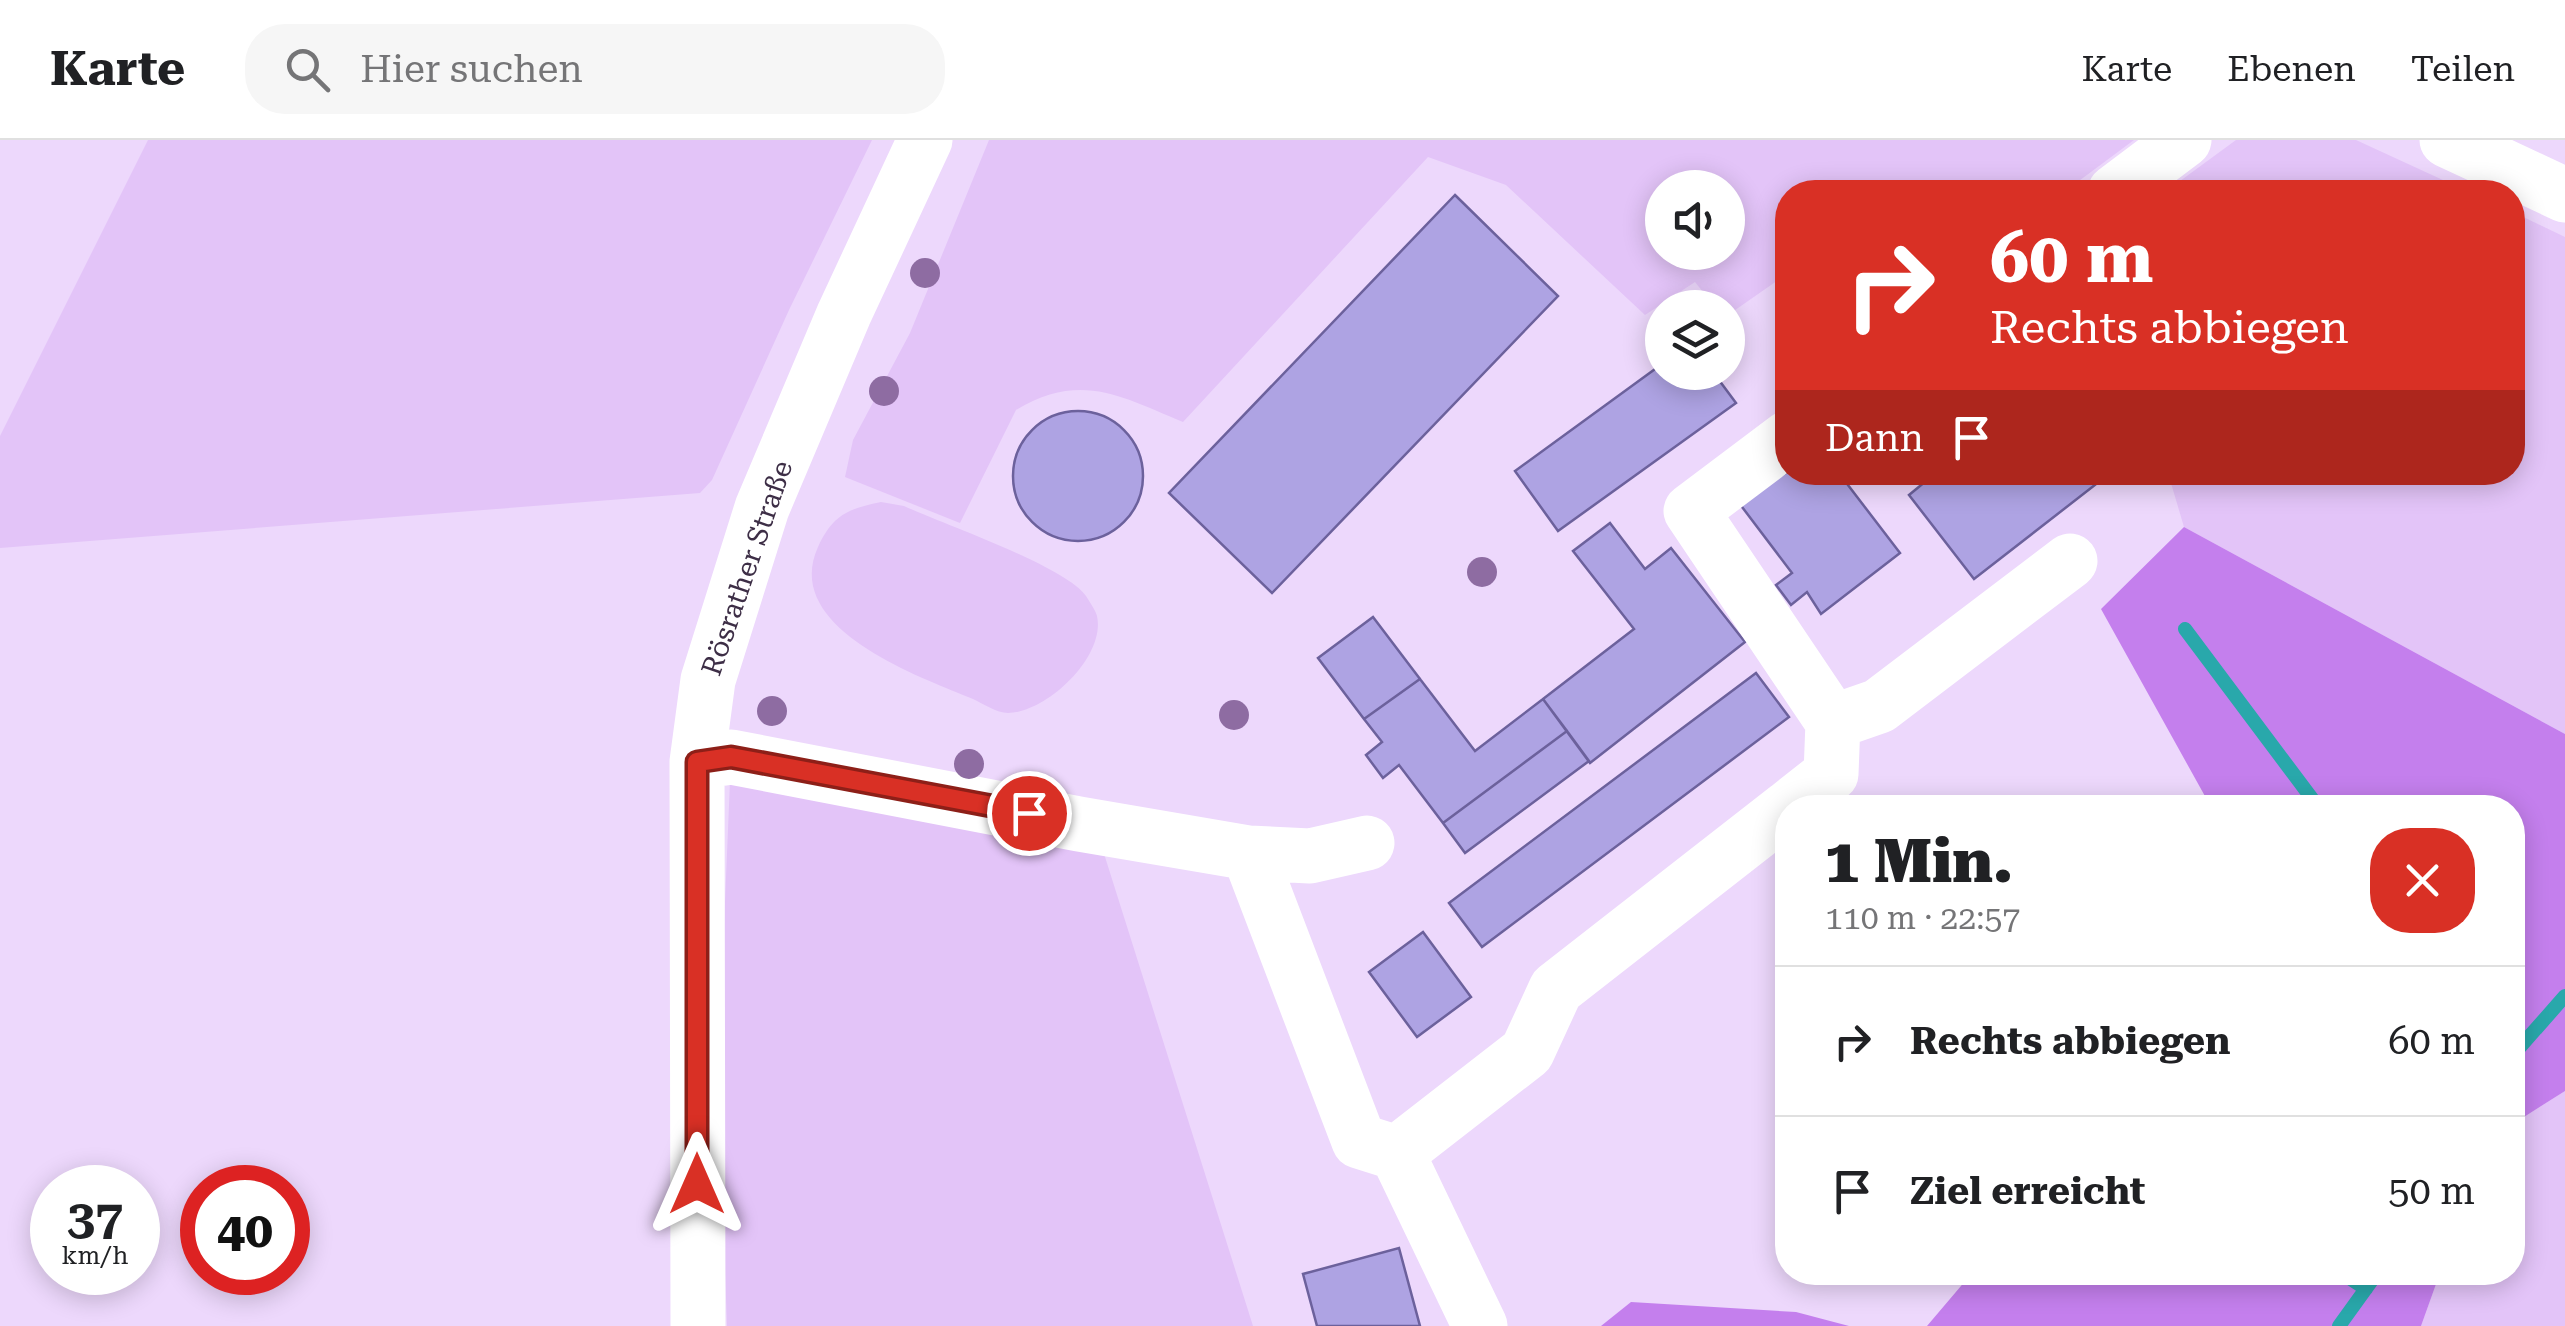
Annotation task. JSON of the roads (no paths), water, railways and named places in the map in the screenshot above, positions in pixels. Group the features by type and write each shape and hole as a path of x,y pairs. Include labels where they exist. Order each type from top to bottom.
{"street":[{"name":"Rösrather Straße","path":"698,1326 697,762 708,680 762,508 844,314 925,140"},
{"path":"2130,180 2184,140"},
{"path":"2447,140 2565,196"},
{"path":"1775,448 1690,510 1833,722 1831,774 1804,795"},
{"path":"1833,722 1879,706 2070,561"},
{"path":"697,762 731,757 1249,853 1310,856 1367,843"},
{"path":"1397,1152 1527,1052 1556,989 1775,818"},
{"path":"1249,853 1358,1141 1397,1152 1480,1326"}],"waterway":[{"path":"2185,629 2309,795"},
{"path":"2525,1041 2565,996"},
{"path":"2360,1285 2366,1289"},
{"path":"2339,1326 2369,1285"}]}
